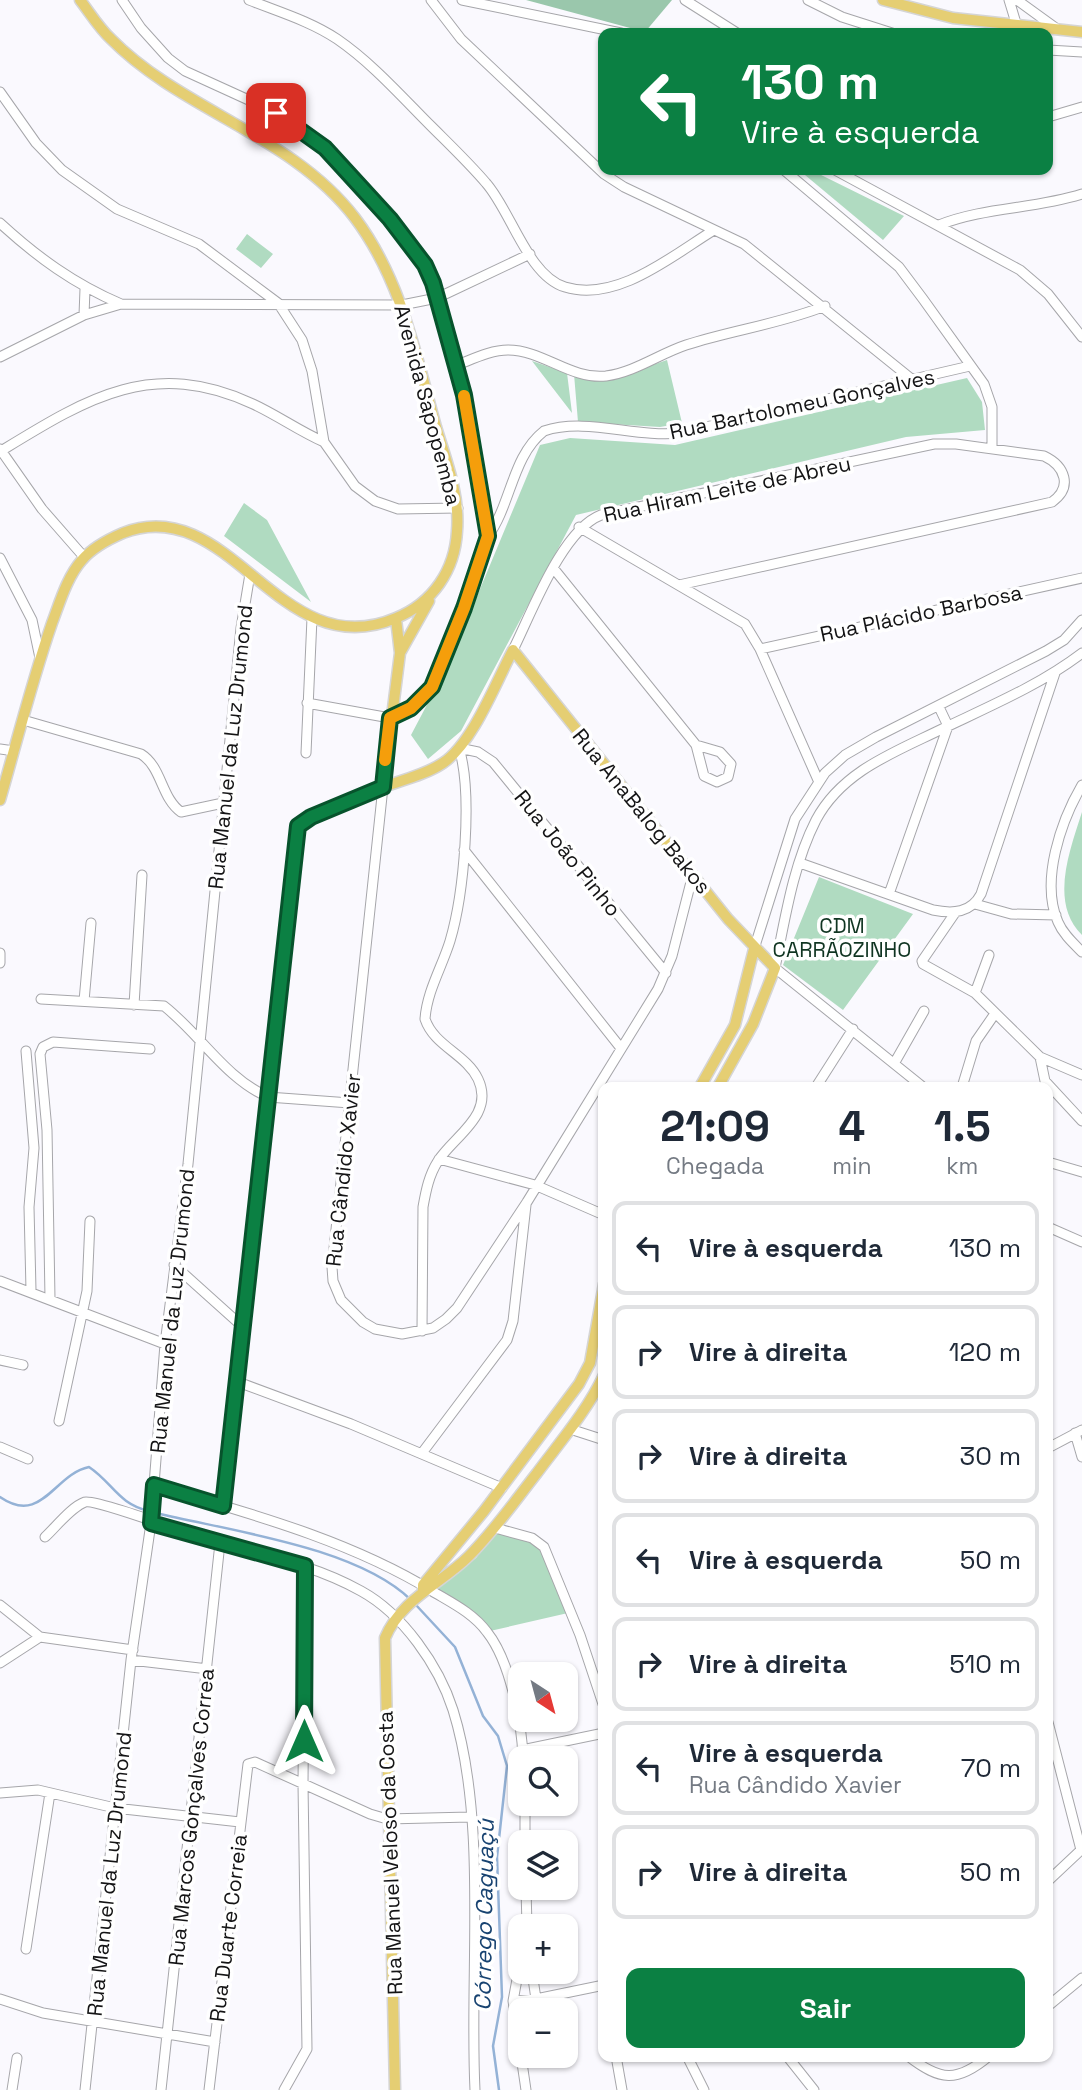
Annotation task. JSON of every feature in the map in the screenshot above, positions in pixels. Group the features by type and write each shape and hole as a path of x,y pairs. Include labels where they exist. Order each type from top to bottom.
{"main road":[{"name":"Avenida Sapopemba","path":"0,800 40,658 62,596 84,557 123,533 148,528 177,529 214,546 297,611 312,618 358,628 396,619 434,593 450,567 455,549 457,508 402,305 381,258 360,225 323,183 287,155 137,61 110,39 80,0"},
{"path":"883,0 953,18 1047,28"},
{"path":"1053,29 1082,32"},
{"path":"400,653 434,593"},
{"name":"Rua Cândido Xavier","path":"383,787 400,653 396,619"},
{"name":"Rua Hiram Leite de Abreu","path":"383,787 432,769 459,748 513,650"},
{"name":"Rua AnaBalog Bakos","path":"513,650 754,949 775,968"},
{"path":"703,1082 735,1025 754,949"},
{"path":"721,1082 753,1024 775,968"},
{"path":"398,1617 424,1590 486,1512 579,1384 590,1363 598,1318"},
{"path":"424,1590 467,1558 497,1523 570,1429 598,1385"},
{"name":"Rua Manuel Veloso da Costa","path":"395,2090 384,1642 398,1617"}],"street":[{"name":"Avenida Sapopemba","path":"122,0 151,40 185,71 276,113 325,148 409,242 425,265 438,298 457,365 488,536 464,608 432,687 411,708 390,718"},
{"path":"249,0 305,22 337,39 388,82 486,183 542,271 558,284 584,290 605,289 637,276 715,230"},
{"path":"431,0 461,39 598,168"},
{"path":"462,0 598,28"},
{"path":"685,0 729,28"},
{"path":"808,0 842,17 876,28"},
{"path":"1009,0 1016,23"},
{"path":"1017,0 1059,30"},
{"path":"1053,50 1082,52"},
{"path":"0,92 36,143 62,170 117,209 199,244 278,303 302,340 312,371 324,443"},
{"path":"1053,116 1082,107"},
{"path":"606,175 744,244 825,306 914,381"},
{"path":"790,175 899,267 989,395 992,448"},
{"path":"844,175 939,225 1036,282 1082,337"},
{"path":"939,225 961,218 1059,201 1082,194"},
{"path":"0,223 49,265 85,289 121,304"},
{"path":"0,357 84,315 121,304 402,305 438,298 530,254"},
{"path":"84,315 85,289"},
{"path":"457,365 497,351 515,350 583,375 607,376 630,370 689,344 795,317 825,306"},
{"name":"Rua Bartolomeu Gonçalves","path":"488,536 497,524 528,449 544,431 575,427 680,433 970,366"},
{"path":"84,557 41,509 1,450 73,408 104,394 152,383 190,384 251,403 324,443 355,486 375,501 398,509 457,508"},
{"name":"Rua Hiram Leite de Abreu","path":"513,650 554,569 579,527 601,515 934,444 992,448 1044,456 1055,461 1064,473 1066,484 1062,495 1052,502 679,585"},
{"path":"579,527 740,621 760,649 818,780"},
{"path":"0,558 32,620 40,658"},
{"path":"554,569 696,744 704,776 717,782 728,776 731,764 725,755 696,744"},
{"name":"Rua Manuel da Luz Drumond","path":"85,2090 131,1660 151,1519 165,1344 188,1164 198,1037 241,628 250,574"},
{"name":"Rua Plácido Barbosa","path":"760,649 1082,578"},
{"path":"306,753 312,618"},
{"path":"754,949 795,818 818,780 833,764 862,745 1046,652 1064,640 1082,620"},
{"path":"917,1082 775,968 800,863 816,821 848,780 887,755 1055,673 1082,653"},
{"path":"1055,673 981,894 975,904 955,913 922,961 975,993 994,1015 1040,1057 1082,1075"},
{"path":"307,703 390,718"},
{"path":"889,894 948,726 939,707"},
{"path":"23,720 141,754 153,764 166,794 181,812 223,803"},
{"path":"459,748 467,777 464,850 452,934 432,987 425,1018 436,1038 470,1067 479,1079 482,1095 474,1122 439,1159 426,1187 423,1207 422,1331 439,1324 457,1308 527,1202 598,1083"},
{"name":"Rua João Pinho","path":"459,748 478,752 493,762 666,973"},
{"path":"0,749 14,751"},
{"path":"1082,785 1069,810 1054,865 1056,915 1064,932 1082,952"},
{"name":"Rua Hiram Leite de Abreu","path":"223,1506 239,1382 298,826 311,817 383,787"},
{"name":"Rua Cândido Xavier","path":"383,787 333,1282 341,1300 351,1312 375,1329 402,1334 422,1331"},
{"path":"464,850 620,1047"},
{"path":"800,863 933,910 955,913"},
{"path":"598,1082 666,973 693,874"},
{"path":"134,1005 142,875"},
{"path":"975,904 1011,914 1056,915"},
{"path":"83,1002 91,923"},
{"path":"0,953 0,963"},
{"path":"975,993 989,955"},
{"path":"41,999 164,1006 224,1065 268,1097 350,1103"},
{"path":"895,1062 924,1011"},
{"path":"964,1082 981,1030 994,1015"},
{"path":"819,1082 853,1029"},
{"path":"50,1298 47,1130 40,1054 43,1047 53,1041 150,1049"},
{"path":"26,1051 34,1148 29,1207 31,1290"},
{"path":"1040,1057 1046,1082"},
{"path":"1053,1090 1082,1121"},
{"path":"439,1159 535,1185 598,1212"},
{"path":"1053,1163 1082,1172"},
{"path":"422,1453 507,1339 513,1321 527,1202"},
{"path":"60,1421 89,1281 90,1221"},
{"path":"1053,1229 1082,1242"},
{"path":"174,1265 243,1327"},
{"path":"0,1281 31,1290 165,1344"},
{"path":"0,1360 23,1365"},
{"path":"239,1382 422,1453 502,1488"},
{"path":"570,1429 598,1438"},
{"path":"1053,1446 1079,1435 1082,1457"},
{"path":"0,1447 28,1459"},
{"path":"154,1485 352,1551 475,1618 495,1643 510,1684 522,1746"},
{"path":"45,1537 87,1501 95,1501 220,1543 305,1566 362,1591 398,1617 447,1694 465,1768 470,1817 475,2090"},
{"path":"486,1512 497,1523 532,1538 544,1547 580,1635 598,1689"},
{"name":"Rua Marcos Gonçalves Correa","path":"161,2090 220,1543"},
{"path":"284,2090 307,2049 303,1784 305,1566"},
{"path":"0,1605 40,1637 133,1650"},
{"path":"0,1663 40,1637"},
{"path":"131,1660 208,1668"},
{"path":"554,1746 598,1735"},
{"path":"1053,1741 1082,1850 1053,1876"},
{"name":"Rua Duarte Correia","path":"209,2090 247,1766 255,1762 303,1784"},
{"path":"303,1784 387,1819 470,1817"},
{"path":"0,1793 38,1790 114,1808 240,1822"},
{"path":"26,1949 50,1793"},
{"path":"1053,2002 1082,1978"},
{"path":"542,1998 598,1989"},
{"path":"0,1999 43,2013 215,2042"},
{"path":"12,2090 17,2058"},
{"path":"617,2062 622,2090"},
{"path":"690,2062 704,2090"},
{"path":"792,2062 814,2090"},
{"path":"918,2062 943,2076 965,2073 981,2062"},
{"path":"523,2068 526,2090"}],"green space":[{"path":"526,0 672,0 648,28 630,28"},
{"path":"805,175 821,175 904,216 883,240"},
{"path":"247,234 273,254 261,268 236,249"},
{"path":"667,360 682,423 660,427 578,422 574,374 614,378"},
{"path":"532,361 567,373 572,413"},
{"path":"967,378 982,402 985,430 906,437 576,515 461,731 428,759 411,735 450,661 540,445 570,438 675,445"},
{"path":"244,503 267,520 311,602 224,536"},
{"path":"1082,812 1082,935 1066,908 1064,892 1068,859"},
{"name":"CDM CARRÃOZINHO","path":"819,877 913,914 843,1010 783,965"},
{"path":"496,1531 512,1534 538,1545 568,1613 490,1631 432,1590 476,1558"}],"waterway":[{"name":"Córrego Caguaçú","path":"0,1497 14,1504 27,1506 47,1496 77,1471 89,1467 123,1498 149,1511"},
{"name":"Córrego Caguaçú","path":"156,1513 255,1534 326,1554 388,1582 411,1600"},
{"name":"Córrego Caguaçú","path":"416,1605 455,1647 483,1716 498,1736 507,1766 497,1857 502,1997 493,2046 499,2090"}],"slow traffic":[{"path":"385,760 390,718 411,708 432,687 464,608 488,536 464,396"}],"route":[{"path":"276,113 325,148 390,219 425,265 433,283 464,395 488,536 464,608 432,687 411,708 390,718 383,787 311,817 298,826 240,1351 239,1382 223,1506 154,1485 151,1523 305,1566 304,1741"}]}
